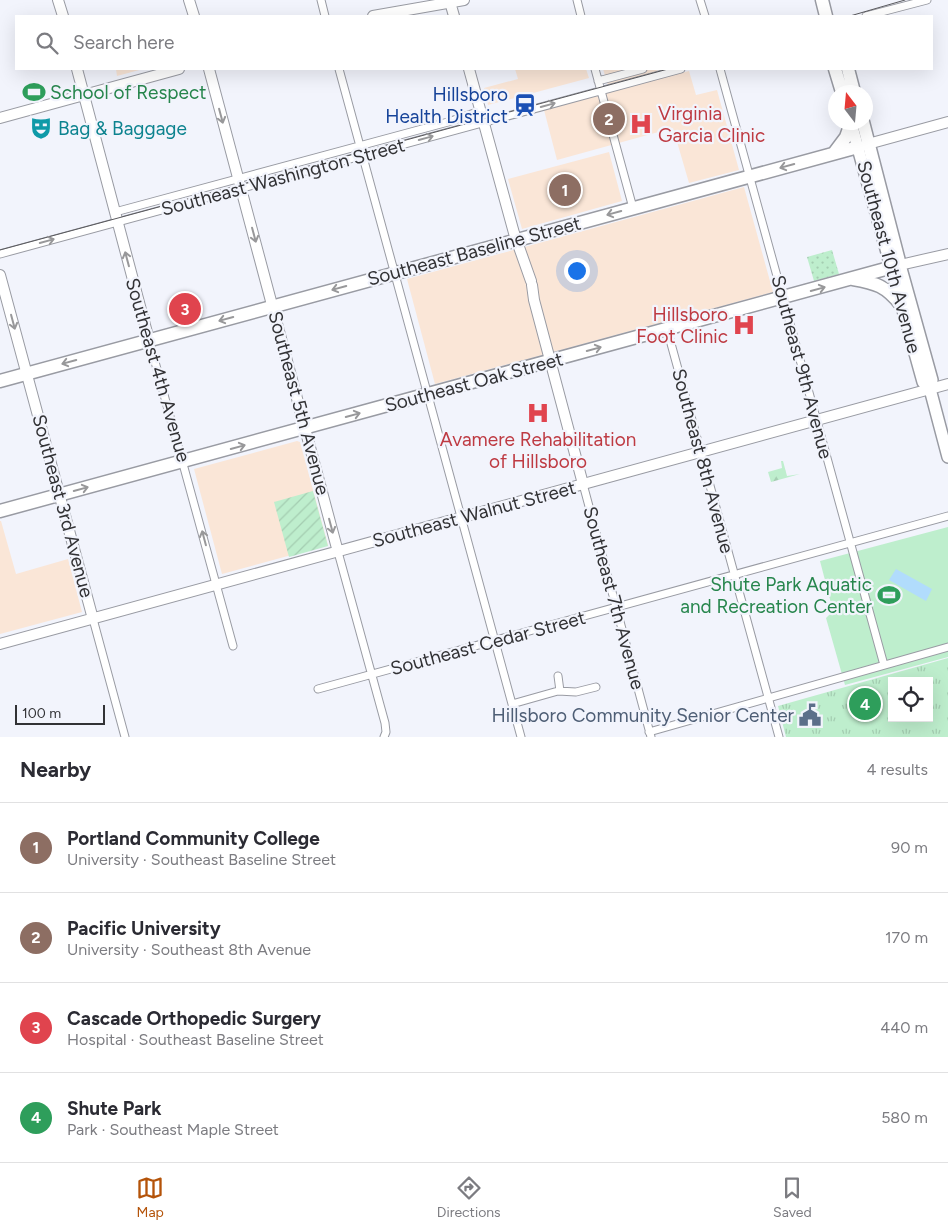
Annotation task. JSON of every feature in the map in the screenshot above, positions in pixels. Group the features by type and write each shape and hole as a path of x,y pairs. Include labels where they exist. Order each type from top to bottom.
{"highway":[{"path":"822,0 826,15"},
{"path":"836,70 840,85"},
{"path":"848,70 852,85"},
{"path":"834,153 846,137 848,130"},
{"name":"Southeast 10th Avenue","path":"863,130 863,145 896,266"},
{"name":"Southeast Baseline Street","path":"0,380 863,145"},
{"name":"Southeast Oak Street","path":"0,511 896,266"},
{"path":"853,279 878,284 892,293 901,304"}],"main road":[{"name":"Southeast 10th Avenue","path":"855,130 863,145"},
{"name":"Southeast 10th Avenue","path":"896,266 901,304 923,382 930,389"},
{"name":"Southeast 10th Avenue","path":"896,266 932,380 930,389 948,457"}],"street":[{"path":"58,0 63,15"},
{"path":"189,0 194,15"},
{"path":"321,0 325,15"},
{"path":"378,15 464,0"},
{"path":"577,0 581,15"},
{"path":"700,0 705,15"},
{"path":"870,15 927,0"},
{"path":"450,1 454,15"},
{"name":"Southeast 4th Avenue","path":"77,70 233,646"},
{"path":"0,118 176,70"},
{"name":"Southeast 5th Avenue","path":"209,70 385,723 386,732 384,737"},
{"path":"339,70 521,737"},
{"name":"Southeast 7th Avenue","path":"469,70 516,240 531,283 550,361 650,734"},
{"path":"595,70 633,208"},
{"path":"598,81 639,70"},
{"name":"Southeast Washington Street","path":"240,183 362,155 677,70"},
{"name":"Southeast 9th Avenue","path":"720,70 884,665"},
{"name":"Southeast Washington Street","path":"0,254 116,217 240,183 480,111"},
{"name":"Southeast Baseline Street","path":"863,145 948,122"},
{"name":"Southeast Oak Street","path":"896,266 948,254"},
{"name":"Southeast 3rd Avenue","path":"0,275 125,737"},
{"name":"Southeast 8th Avenue","path":"667,329 779,737"},
{"name":"Southeast Walnut Street","path":"0,644 948,384"},
{"name":"Southeast Cedar Street","path":"318,690 948,516"},
{"path":"650,734 768,698 948,648"},
{"path":"558,676 560,691"},
{"path":"512,704 560,691 576,692 596,687"}],"shaded area":[{"path":"116,70 139,70 117,76"},
{"path":"515,70 586,70 589,78 488,105 484,88 518,79"},
{"path":"603,70 657,70 660,78 689,71 696,95 717,90 739,170 689,183 673,128 557,160 544,110 610,92"},
{"path":"609,152 622,201 522,229 508,179"},
{"path":"744,187 773,292 435,384 407,279"},
{"path":"297,441 300,442 328,545 222,574 194,469"},
{"path":"0,521 16,574 68,559 82,612 0,634"}],"green space":[{"path":"832,250 839,274 814,281 807,257"},
{"path":"781,461 783,461 787,476 800,474 771,482 768,472 782,468"},
{"path":"313,491 328,546 289,557 274,502"},
{"name":"Shute Park Aquatic and Recreation Center","path":"948,527 948,657 845,685 826,618 833,611 820,561"},
{"path":"948,658 948,737 786,737 778,706"}],"water":[{"path":"896,569 932,589 926,601 889,580"}],"tram line":[{"path":"853,15 905,0"},
{"path":"0,250 664,70"}],"place":[{"name":"School of Respect","path":"34,92"},
{"name":"Hillsboro Health District","path":"525,105"},
{"name":"Pacific University","path":"609,119"},
{"name":"Virginia Garcia Clinic","path":"641,124"},
{"name":"Bag & Baggage","path":"41,128"},
{"name":"Portland Community College","path":"565,190"},
{"name":"Cascade Orthopedic Surgery","path":"185,309"},
{"name":"Hillsboro Foot Clinic","path":"744,325"},
{"name":"Avamere Rehabilitation of Hillsboro","path":"538,413"},
{"name":"Shute Park Aquatic and Recreation Center","path":"889,595"},
{"name":"Shute Park","path":"865,704"},
{"name":"Hillsboro Community Senior Center","path":"810,715"}]}
